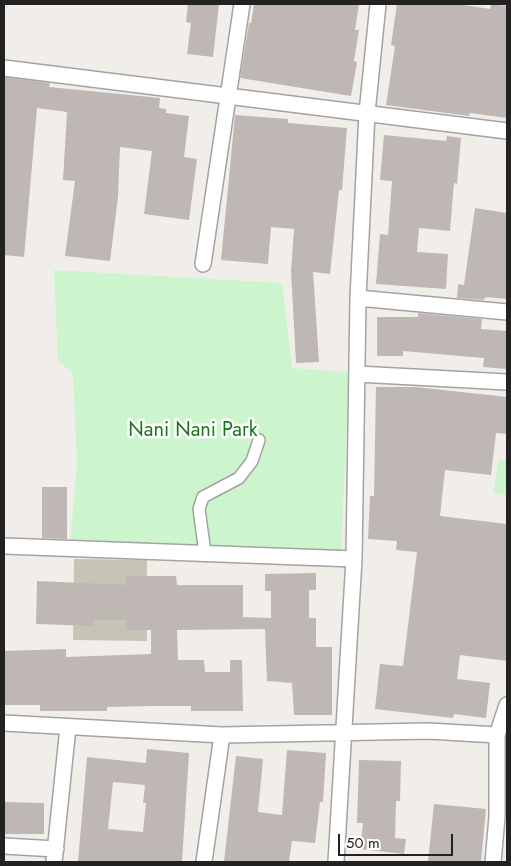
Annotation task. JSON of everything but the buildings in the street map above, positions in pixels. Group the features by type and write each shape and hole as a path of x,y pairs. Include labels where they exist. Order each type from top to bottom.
{"street":[{"path":"202,264 242,4"},
{"path":"336,862 354,559 358,298 367,113 378,4"},
{"path":"4,68 507,131"},
{"path":"358,298 507,312"},
{"path":"357,374 507,382"},
{"path":"205,553 199,509 203,497 238,478 252,461 259,440"},
{"path":"4,546 354,559"},
{"path":"493,862 497,817 497,734 507,705"},
{"path":"4,722 222,735 428,731 497,734"},
{"path":"4,846 55,856 68,727"},
{"path":"204,862 222,735"}],"shaded area":[{"path":"74,559 147,560 147,641 73,640"}],"green space":[{"name":"Nani Nani Park","path":"54,270 282,283 292,368 349,372 341,554 70,544 77,464 73,373 58,361"},
{"path":"499,459 507,460 507,495 493,493"}]}
